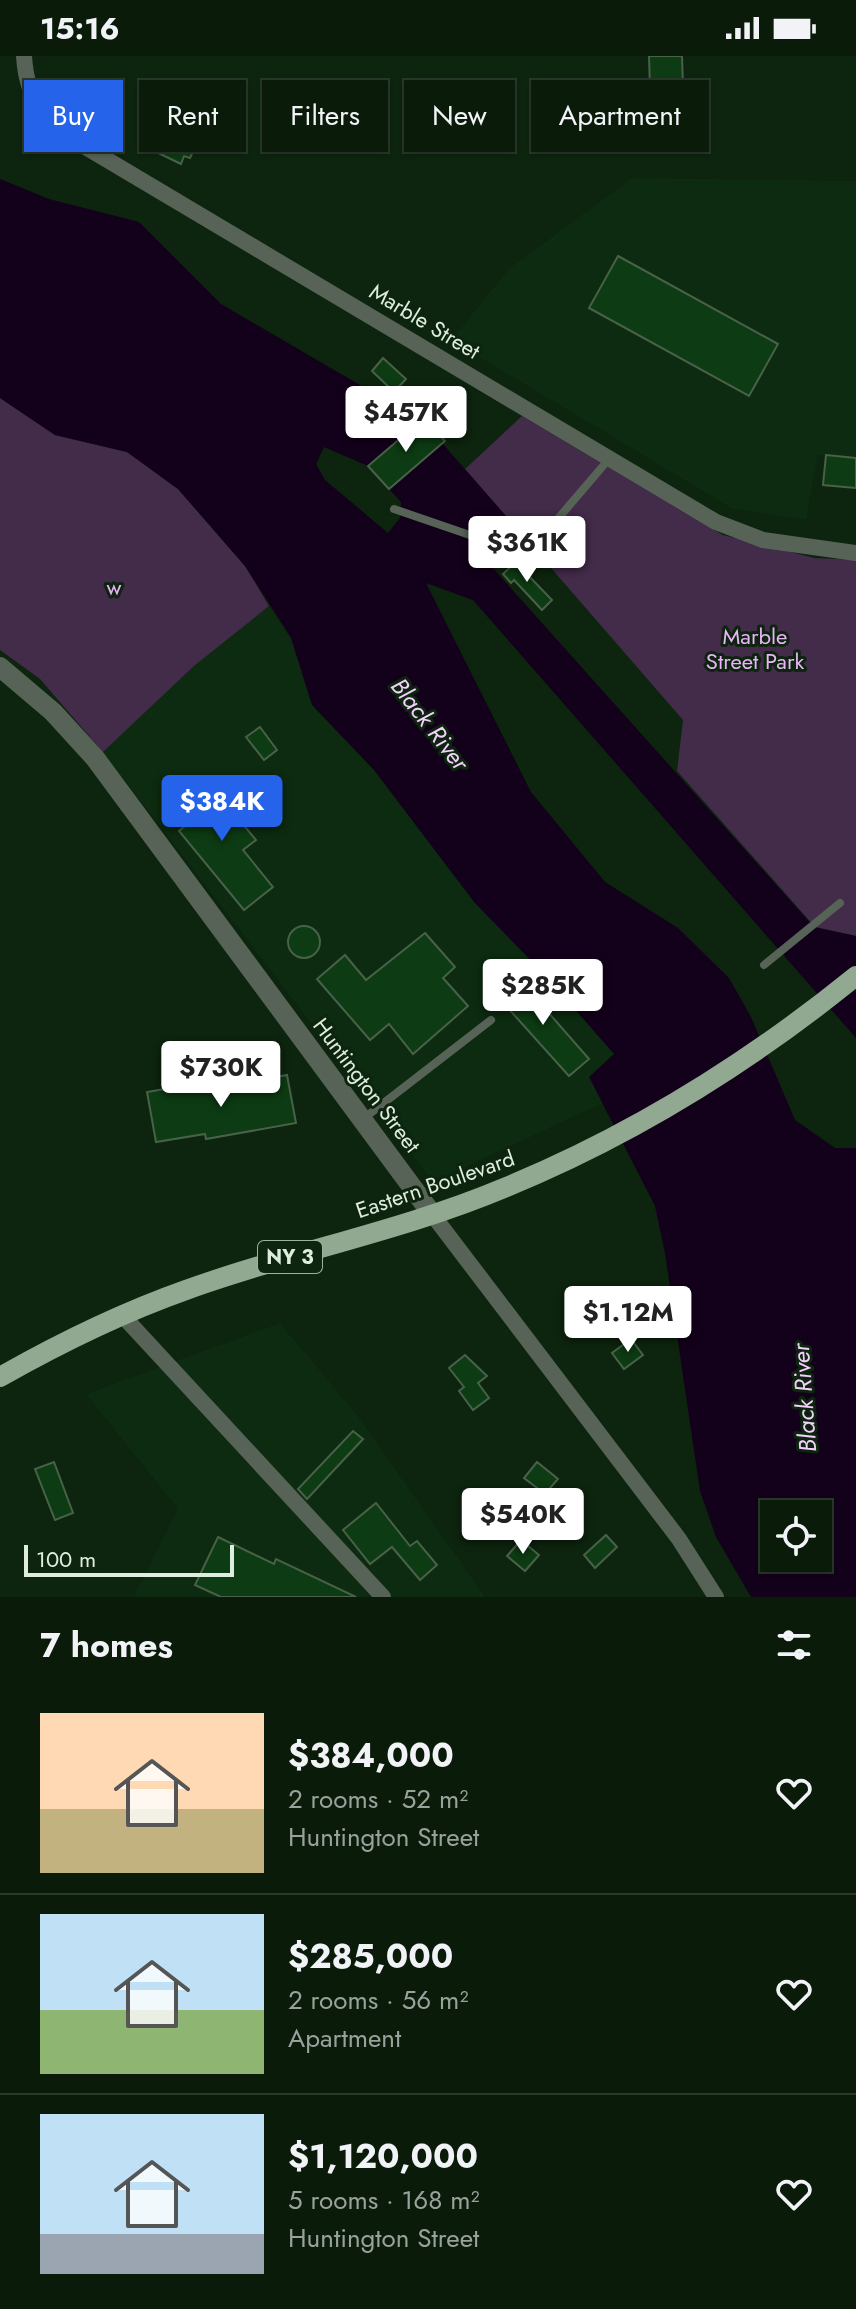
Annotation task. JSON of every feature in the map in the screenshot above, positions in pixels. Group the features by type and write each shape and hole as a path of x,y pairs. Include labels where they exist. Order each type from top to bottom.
{"main road":[{"name":"Eastern Boulevard","path":"0,1377 122,1315 188,1289 432,1214 503,1189 586,1151 640,1123 736,1063 856,976"}],"street":[{"name":"Marble Street","path":"24,56 33,101 48,119 84,146 716,522 743,534 816,550 856,553"},
{"name":"Huntington Street","path":"0,667 53,712 95,758 432,1214 679,1539 707,1593"},
{"path":"122,1315 383,1597"}],"lane":[{"path":"394,509 493,543 532,549 610,459"},
{"path":"764,965 840,903"},
{"path":"363,1120 491,1020"}],"shaded area":[{"path":"632,178 856,181 856,457 818,455 806,520 731,508 451,340 510,268"},
{"path":"269,606 291,638 312,705 374,770 443,857 614,1054 590,1077 603,1103 433,1182 103,752 194,666"},
{"path":"280,1323 358,1416 485,1597 134,1597 178,1509 86,1394"}],"green space":[{"name":"w","path":"0,398 55,435 127,452 178,489 245,566 269,606 194,666 103,752 40,679 0,650"},
{"name":"Marble Street Park","path":"522,416 723,535 814,558 856,560 856,936 815,927 677,771 683,720 465,469"}],"water":[{"name":"Black River","path":"0,179 49,199 139,222 221,304 401,409 442,443 506,516 476,530 495,557 492,567 814,927 856,936 856,1038 473,600 426,583 531,792 605,882 678,928 729,978 751,1017 795,1120 835,1148 856,1148 856,1597 751,1597 716,1537 700,1491 665,1253 655,1206 589,1077 614,1054 545,975 474,902 374,770 312,705 291,638 245,566 178,489 127,452 55,435 0,398","holes":["324,447 368,466 401,502 400,518 388,533 325,480 316,464"]}],"building":[{"path":"649,56 682,56 683,80 650,80"},
{"path":"156,152 193,152 190,158 184,156 181,164"},
{"path":"618,256 778,344 749,396 589,308"},
{"path":"383,358 406,379 394,392 372,371"},
{"path":"424,418 445,441 389,489 368,466"},
{"path":"826,455 856,458 856,488 823,485"},
{"path":"519,559 526,567 523,570 552,600 542,610 514,580 511,583 503,574"},
{"path":"260,727 277,750 264,760 246,737"},
{"path":"204,777 256,840 243,850 273,887 244,910 179,831 191,821 175,801"},
{"path":"304,926 315,931 320,942 315,953 304,958 293,953 288,942 293,931"},
{"path":"425,933 455,967 443,978 468,1006 413,1054 389,1024 370,1040 317,979 345,955 366,980"},
{"path":"519,979 589,1059 569,1076 498,997"},
{"path":"287,1075 296,1123 206,1139 205,1134 156,1142 147,1092 204,1082 205,1090"},
{"path":"631,1339 643,1355 624,1369 612,1353"},
{"path":"465,1355 487,1376 478,1383 489,1398 473,1410 459,1391 464,1387 449,1368"},
{"path":"353,1431 363,1439 307,1499 298,1489"},
{"path":"54,1462 73,1513 55,1520 35,1469"},
{"path":"537,1462 558,1479 545,1494 524,1478"},
{"path":"376,1503 410,1546 417,1541 437,1565 420,1580 392,1547 370,1564 343,1530"},
{"path":"606,1535 617,1547 595,1568 584,1555"},
{"path":"218,1537 274,1564 276,1559 356,1597 221,1597 195,1585"},
{"path":"521,1540 539,1555 525,1571 507,1556"}]}
